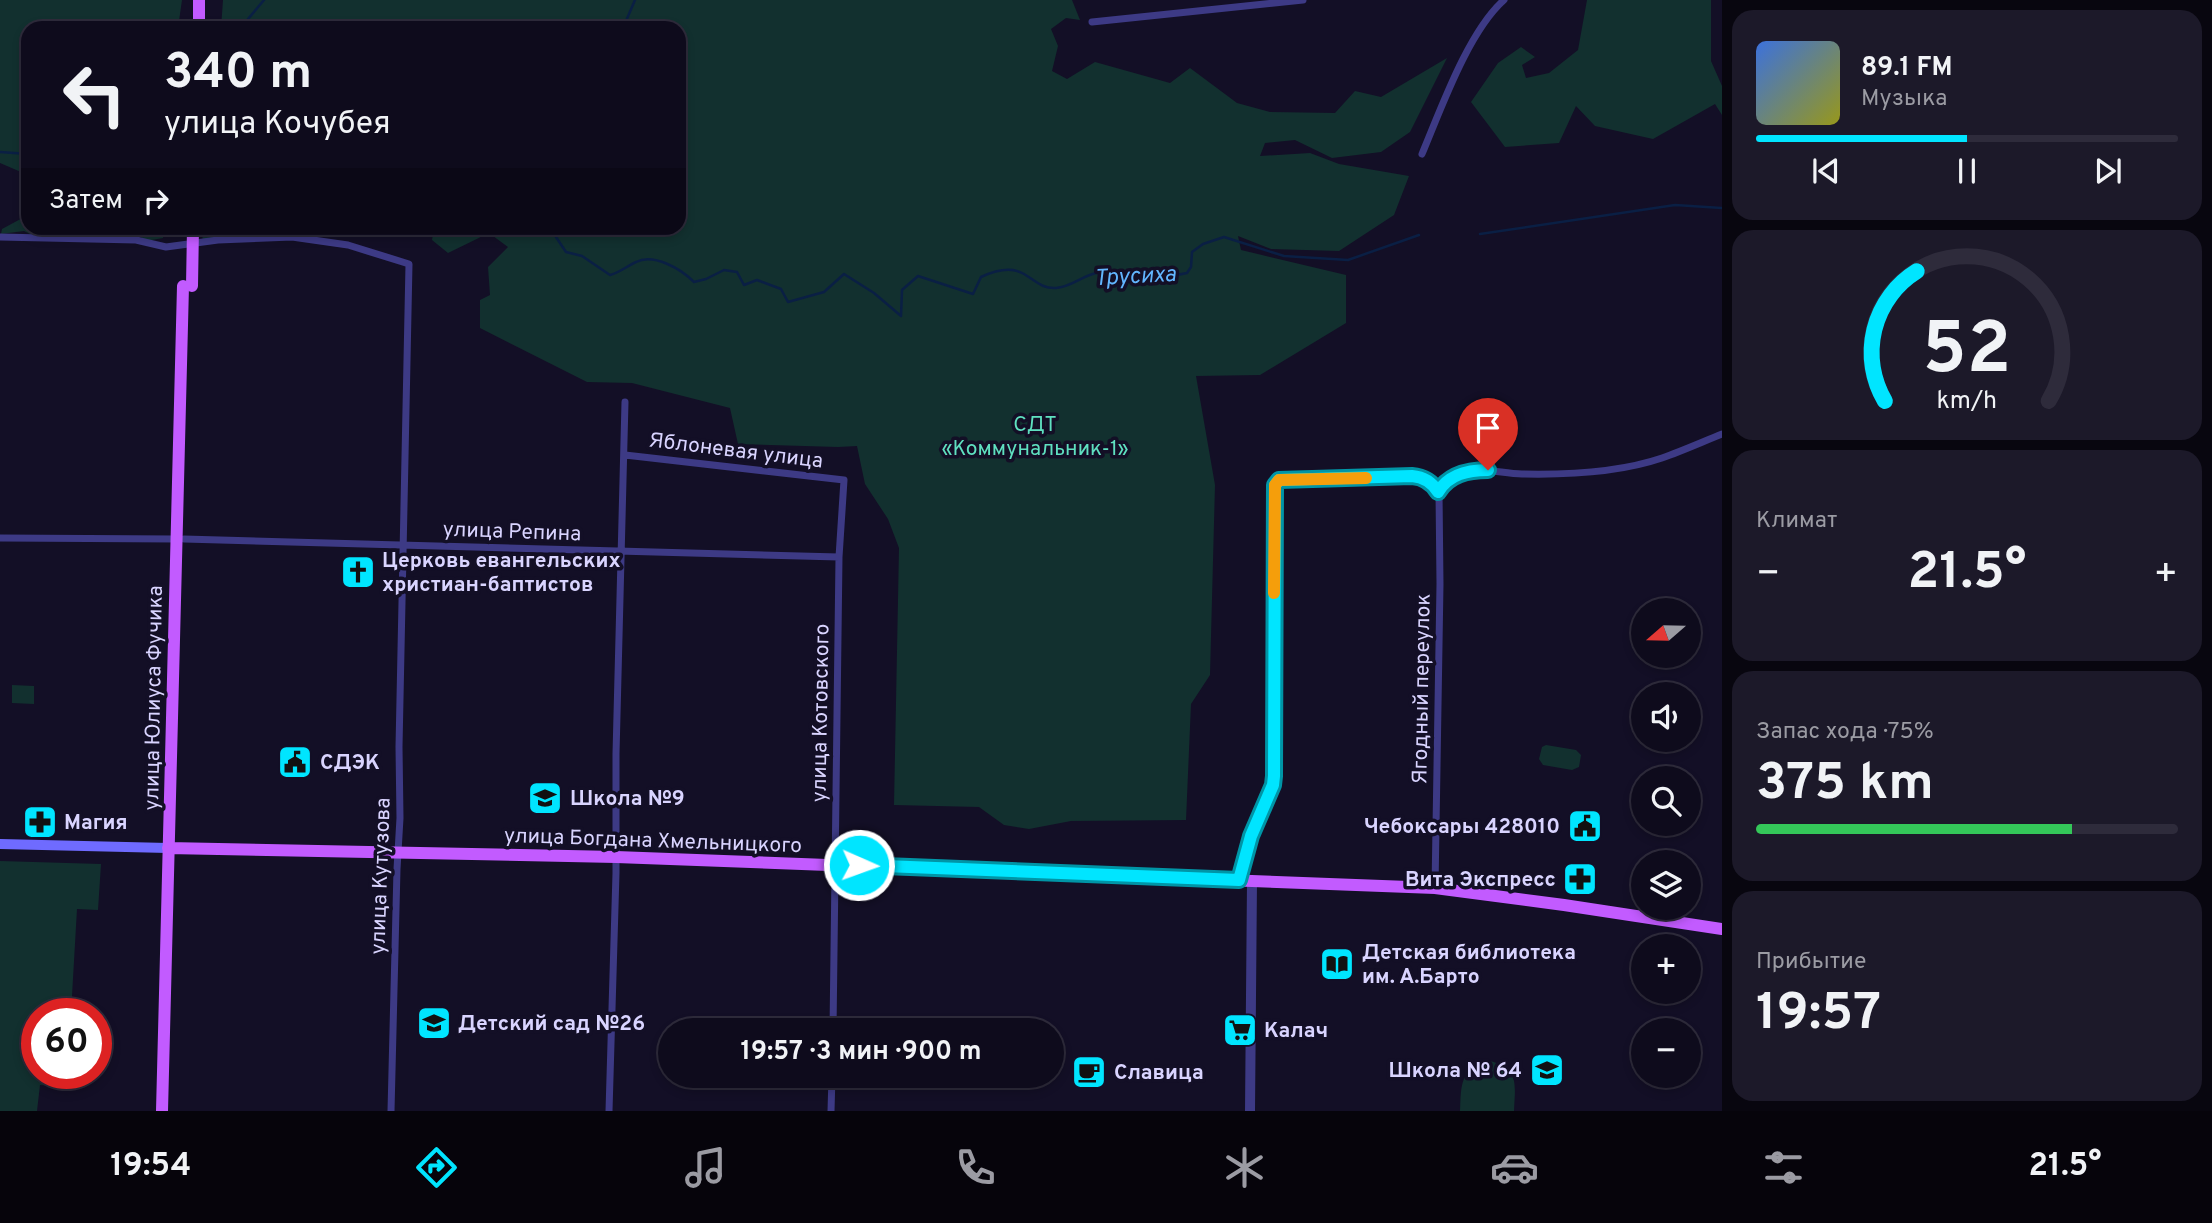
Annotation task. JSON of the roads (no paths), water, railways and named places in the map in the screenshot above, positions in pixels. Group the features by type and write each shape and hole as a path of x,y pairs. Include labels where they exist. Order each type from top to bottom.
{"main road":[{"path":"191,0 191,21"},
{"path":"199,0 199,21"},
{"path":"185,235 188,286"},
{"path":"188,286 192,235"},
{"name":"улица Юлиуса Фучика","path":"170,1111 173,848 188,286"},
{"name":"улица Богдана Хмельницкого","path":"0,844 616,857 1435,888 1722,929"},
{"name":"улица Юлиуса Фучика","path":"162,1111 173,848"}],"street":[{"path":"1092,22 1303,0"},
{"path":"1422,154 1453,80 1475,38 1493,10 1504,0"},
{"name":"улица Кутузова","path":"0,236 136,240 166,247 218,240 292,237 348,245 409,264 399,747 400,818 391,1111"},
{"path":"609,1111 625,402"},
{"path":"1250,1111 1245,881 1251,836 1273,785 1274,776 1275,485 1279,480 1412,476 1431,482 1438,492 1447,481 1466,472 1488,470 1522,474 1613,469 1661,458 1722,434"},
{"name":"Яблоневая улица","path":"625,456 844,480"},
{"name":"улица Котовского","path":"832,1018 839,557 844,480"},
{"name":"Ягодный переулок","path":"1435,888 1440,584 1438,492"},
{"name":"улица Репина","path":"0,538 180,539 839,557"},
{"path":"831,1111 832,1088"}],"waterway":[{"path":"248,21 264,0"},
{"path":"626,21 635,0"},
{"name":"Трусиха","path":"0,152 21,154"},
{"name":"Трусиха","path":"1480,234 1675,205 1722,208"},
{"name":"Трусиха","path":"555,235 566,252 582,256 610,275 643,260 667,264 694,282 724,270 737,272 744,285 757,280 781,289 788,302 824,292 844,274 874,293 901,316 902,290 918,276 973,294 981,277 996,271 1012,270 1042,285 1056,288 1102,272 1156,277 1187,273 1191,267 1192,252 1203,244 1224,237 1284,256 1348,260 1419,235"}],"place":[{"name":"Церковь евангельских христиан-баптистов","path":"358,572"},
{"name":"СДЭК","path":"295,762"},
{"name":"Школа №9","path":"545,798"},
{"name":"Магия","path":"40,822"},
{"name":"Чебоксары 428010","path":"1585,826"},
{"name":"Вита Экспресс","path":"1580,879"},
{"name":"Детская библиотека им. А.Барто","path":"1337,964"},
{"name":"Детский сад №26","path":"434,1023"},
{"name":"Калач","path":"1240,1030"},
{"name":"Школа № 64","path":"1547,1070"},
{"name":"Славица","path":"1089,1072"}],"park label":[{"name":"СДТ «Коммунальник-1»","path":"1035,436"}]}
